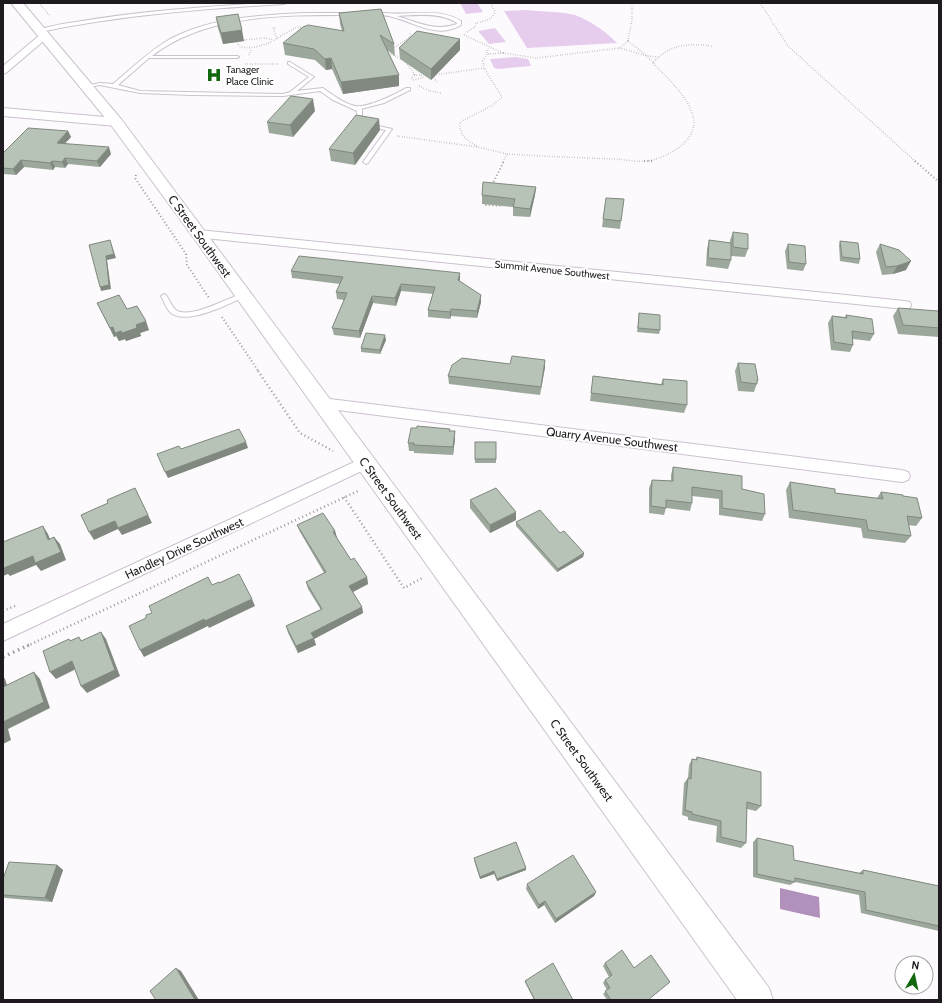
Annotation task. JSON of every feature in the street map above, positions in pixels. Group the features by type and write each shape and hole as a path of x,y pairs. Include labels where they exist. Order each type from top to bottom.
{"main road":[{"name":"C Street Southwest","path":"17,3 116,122 244,295 757,1000"}],"street":[{"path":"3,71 42,33"},
{"path":"3,112 116,122"},
{"name":"Summit Avenue Southwest","path":"199,234 905,305"},
{"name":"Quarry Avenue Southwest","path":"322,403 902,476"},
{"name":"Handley Drive Southwest","path":"3,633 365,463"}],"lane":[{"path":"172,3 173,10"},
{"path":"42,33 97,19 173,10 284,3"},
{"path":"114,86 171,40 187,32 210,26 268,17 313,14 358,14"},
{"path":"365,14 452,17 459,22 459,25 454,28 439,30 388,15"},
{"path":"150,57 237,57"},
{"path":"290,63 312,77 320,89 335,99 360,110 359,124 388,129 366,162"},
{"path":"292,94 312,77"},
{"path":"87,86 100,84 140,92 192,94 283,95 320,89"},
{"path":"356,108 380,104 392,99 409,87"},
{"path":"164,296 174,312 181,314 193,314 244,295"}],"path":[{"path":"491,3 495,12 493,17 486,22 476,23 475,27 462,34 484,44 488,48 503,53 536,58 620,48 647,56 658,57"},
{"path":"620,48 628,41 632,20 632,3"},
{"path":"760,3 788,46 939,182"},
{"path":"237,42 240,47 252,48 262,46 295,29 312,24 313,14"},
{"path":"391,50 410,37 410,31 404,27 391,24 391,20 394,17"},
{"path":"277,39 273,28 279,27"},
{"path":"290,28 295,29"},
{"path":"244,40 265,38 274,40"},
{"path":"385,134 478,147 507,154 651,161 665,156 682,146 691,137 694,125 692,112 687,102 647,56 628,41"},
{"path":"653,63 658,57 677,46 690,44 712,46"},
{"path":"397,46 404,48"},
{"path":"252,48 245,65 273,65 290,63"},
{"path":"478,147 461,136 459,130 460,122 467,117 497,104 502,97 484,68 483,61 487,54 488,48"},
{"path":"391,50 393,52 391,54"},
{"path":"487,54 503,53"},
{"path":"387,54 396,56 405,62 415,75 423,77 484,68"},
{"path":"405,62 409,61"},
{"path":"415,75 411,78 421,80 423,77"},
{"path":"432,76 437,82"},
{"path":"409,87 415,80"},
{"path":"418,86 441,93"},
{"path":"490,190 492,182 507,154"},
{"path":"136,172 136,178 186,254 187,265 300,433 334,452 337,456"},
{"path":"488,197 486,205 509,206"},
{"path":"3,656 360,490"},
{"path":"344,497 404,588 441,567"},
{"path":"3,611 17,605"}],"shaded area":[{"path":"460,3 477,3 483,12 466,14"},
{"path":"526,10 559,12 576,15 595,25 617,43 527,48 504,11"},
{"path":"495,28 506,42 489,44 478,31"},
{"path":"516,57 528,59 531,66 498,69 494,68 490,59"},
{"path":"780,888 819,897 820,918 780,909"}],"building":[{"path":"381,9 394,44 380,35 399,75 341,82 331,58 325,59 314,49 283,43 303,27 308,25 344,31 339,13"},
{"path":"238,14 242,30 221,33 216,17"},
{"path":"417,31 460,39 431,69 399,48"},
{"path":"291,96 313,99 290,125 267,122"},
{"path":"356,115 379,119 353,153 329,149"},
{"path":"28,128 68,131 57,143 109,147 97,161 65,158 62,162 52,161 50,163 21,160 13,169 3,168 3,153"},
{"path":"483,182 536,187 530,209 513,207 515,199 482,195"},
{"path":"606,198 624,199 621,221 603,219"},
{"path":"733,232 748,234 748,249 733,247"},
{"path":"110,240 114,254 106,256 109,285 100,287 89,245"},
{"path":"709,240 731,243 731,260 708,258"},
{"path":"840,241 858,243 860,259 842,257"},
{"path":"788,244 805,246 806,264 789,262"},
{"path":"880,244 899,250 911,261 897,266 886,267"},
{"path":"299,256 460,273 458,280 481,295 477,311 451,309 450,312 428,310 435,287 401,284 395,298 372,296 359,331 332,328 347,293 336,292 343,277 291,271"},
{"path":"119,295 127,309 137,306 146,321 136,325 137,328 122,333 121,331 115,333 113,327 110,328 97,303"},
{"path":"898,308 938,311 939,328 903,325"},
{"path":"639,313 660,315 660,330 638,328"},
{"path":"846,315 872,319 874,334 852,331 853,345 834,342 832,316 847,318"},
{"path":"366,333 385,335 380,350 361,348"},
{"path":"512,356 545,360 541,387 448,376 452,365 462,358 510,364"},
{"path":"738,363 755,364 758,380 757,384 741,382"},
{"path":"593,376 663,385 663,379 687,381 687,405 591,393"},
{"path":"417,426 450,429 449,431 455,431 453,447 414,445 414,443 408,443 411,428 417,428"},
{"path":"239,429 246,442 165,472 157,454 179,446 181,449"},
{"path":"475,442 496,442 496,459 475,459"},
{"path":"673,467 742,476 742,489 764,494 765,514 722,508 722,491 692,487 692,503 666,500 666,508 651,506 652,480 673,481"},
{"path":"790,482 835,489 835,493 883,499 881,492 917,498 922,518 907,516 911,536 868,530 866,520 793,510"},
{"path":"135,488 148,515 118,528 115,521 89,532 81,515 108,503 107,500"},
{"path":"496,488 516,512 490,525 470,500"},
{"path":"540,510 560,533 564,531 584,553 558,569 516,522"},
{"path":"323,513 351,560 354,558 367,577 349,586 362,607 311,633 314,638 296,646 286,626 322,609 306,582 326,572 297,525"},
{"path":"43,526 48,540 54,537 61,552 35,563 33,556 4,568 3,542"},
{"path":"239,574 252,599 205,621 204,619 140,650 129,626 146,618 146,615 152,613 149,606 208,577 212,585"},
{"path":"101,632 115,670 81,686 72,661 50,672 43,651 69,639 70,641 79,637 81,641"},
{"path":"34,672 44,702 3,722 3,687"},
{"path":"697,757 761,772 761,806 747,802 746,843 721,837 721,821 692,814 692,812 685,810 688,778 691,779 692,759 697,760"},
{"path":"757,838 793,846 794,860 863,874 863,870 939,886 939,926 866,910 865,892 795,878 795,882 757,874"},
{"path":"516,842 526,868 497,879 494,871 480,877 474,858"},
{"path":"573,855 596,892 556,919 545,901 539,905 527,884"},
{"path":"9,862 57,865 45,898 3,895 3,879"},
{"path":"622,950 634,968 651,955 670,982 648,1000 611,1000 605,991 610,988 605,980 612,975 605,963"},
{"path":"553,963 573,1000 535,1000 525,981"},
{"path":"176,968 195,1000 156,1000 150,991"}],"place":[{"name":"Tanager Place Clinic","path":"214,75"}]}
